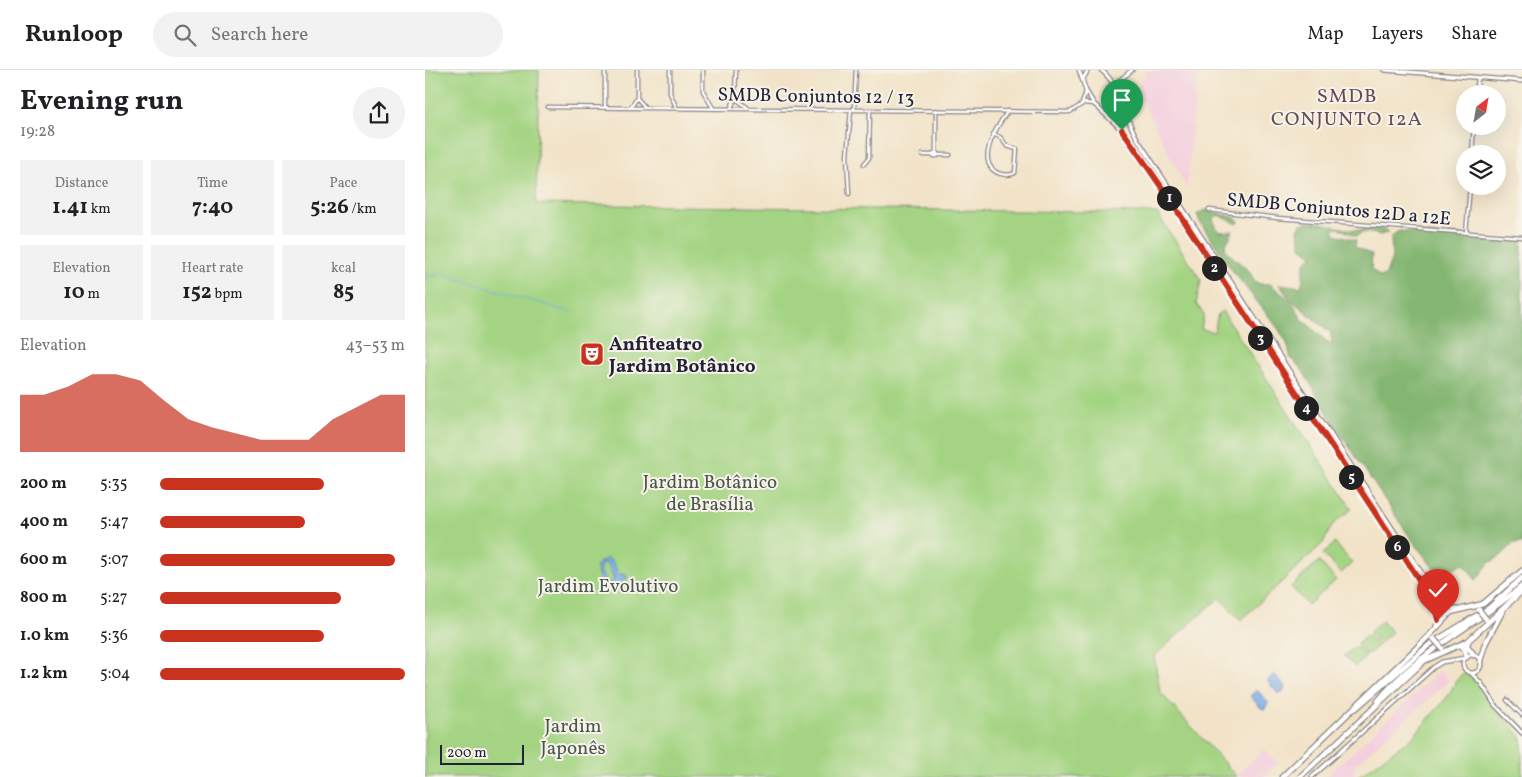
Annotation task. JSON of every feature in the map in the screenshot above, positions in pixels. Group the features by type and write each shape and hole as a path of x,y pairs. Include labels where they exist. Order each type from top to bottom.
{"highway":[{"path":"1353,710 1358,702 1436,628 1446,616 1457,609 1491,599 1522,571"},
{"path":"1282,777 1353,710 1437,640 1485,611 1522,578"},
{"path":"1370,712 1383,695 1411,667 1443,642 1497,607 1522,586"},
{"path":"1300,777 1424,661 1468,640 1522,591"},
{"path":"1480,661 1485,644 1508,604"},
{"path":"1472,606 1479,610 1486,619 1485,626"},
{"path":"1436,628 1434,639 1442,648 1451,649"},
{"path":"1468,640 1467,646 1474,655"},
{"path":"1460,645 1464,648 1466,658"}],"main road":[{"path":"1079,70 1086,91 1094,104 1135,147 1435,604 1438,616 1436,628"},
{"path":"1083,80 1089,70"},
{"path":"1101,70 1109,77 1117,91 1120,102 1138,140 1362,482 1441,601 1445,606 1457,609"},
{"path":"1117,91 1118,83 1132,70"},
{"path":"1384,70 1433,72 1522,81"},
{"path":"1109,77 1117,79 1123,77"},
{"path":"1105,114 1116,112 1120,102"},
{"path":"1354,481 1359,477"},
{"path":"1357,486 1362,482"},
{"path":"1313,777 1434,667 1442,662 1474,655 1480,661 1481,683"},
{"path":"1463,667 1466,658"},
{"path":"1452,660 1471,673 1481,683 1495,705 1522,734"},
{"path":"1471,673 1479,669"}],"street":[{"path":"605,70 605,107"},
{"path":"631,107 637,98 637,70"},
{"path":"670,70 670,93 676,107"},
{"path":"703,70 703,90 713,108"},
{"path":"731,108 735,98 736,70"},
{"path":"849,194 847,162 856,70"},
{"path":"1478,78 1478,85"},
{"path":"1081,105 1086,91"},
{"path":"637,98 645,107"},
{"path":"735,98 749,108"},
{"name":"SMDB Conjuntos 12 / 13","path":"548,107 1070,112 1081,105 1094,104"},
{"path":"864,164 869,158 870,110"},
{"path":"936,110 936,154"},
{"path":"993,134 1001,137 1007,146 1017,149 1015,174 1001,173 989,166 988,155 993,134 1008,111"},
{"path":"921,154 950,155"},
{"path":"1467,233 1469,195"},
{"name":"SMDB Conjuntos 12D a 12E","path":"1209,210 1522,238"},
{"path":"1507,700 1522,715"}],"shaded area":[{"path":"1146,70 1197,73 1187,189 1139,94 1140,77 1146,77"},
{"path":"1440,670 1449,681 1356,764 1354,777 1326,777"},
{"path":"1264,749 1278,763 1263,777 1236,777"}],"green space":[{"name":"Jardim Botânico de Brasília","path":"425,70 539,70 536,204 1157,213 1201,280 1196,304 1204,314 1201,329 1214,332 1218,314 1222,311 1352,509 1333,524 1323,543 1241,620 1219,598 1154,656 1160,692 1237,777 425,777"},
{"path":"1206,210 1236,218 1239,221 1238,224 1218,215 1213,220 1219,232 1233,231 1225,246 1226,251 1248,270 1255,281 1259,284 1270,284 1293,303 1301,318 1332,344 1331,333 1288,297 1279,284 1301,287 1306,261 1313,256 1301,247 1298,230 1301,224 1316,223 1353,230 1378,228 1385,230 1388,232 1381,235 1365,232 1356,236 1339,228 1333,229 1335,234 1356,240 1355,247 1372,255 1371,269 1381,277 1386,274 1392,257 1391,236 1399,231 1443,236 1455,234 1498,243 1514,239 1522,242 1522,543 1514,543 1502,555 1489,563 1476,580 1464,564 1453,568 1446,567 1438,574 1410,537 1336,427 1301,368 1291,359 1287,343 1278,328 1232,270 1200,222 1197,214"},
{"path":"1335,543 1352,563 1341,573 1323,554"},
{"path":"1319,561 1336,580 1308,605 1291,587"},
{"path":"1382,621 1392,632 1380,643 1370,632"},
{"path":"1368,634 1379,645 1367,655 1357,644"},
{"path":"1356,646 1366,657 1355,667 1344,656"},
{"path":"1463,673 1467,673 1481,684 1489,700 1522,738 1522,777 1357,777 1413,737 1448,696"}],"water":[{"path":"607,558 613,563 619,575 627,576 626,580 622,580 619,585 610,589 599,578 597,564","holes":["601,564 607,564 614,579 610,585 601,573"]},
{"path":"1274,674 1285,687 1283,693 1278,693 1267,681"},
{"path":"1257,690 1268,702 1265,709 1261,708 1250,696"}],"waterway":[{"path":"425,278 441,274 570,312"}],"place":[{"name":"Anfiteatro Jardim Botânico","path":"592,354"}],"district":[{"name":"SMDB CONJUNTO 12A","path":"1347,106"}],"route":[{"path":"1122,130 1169,198 1435,604 1438,620"}],"park label":[{"name":"Jardim Evolutivo","path":"608,585"},
{"name":"Jardim Japonês","path":"573,736"}]}
